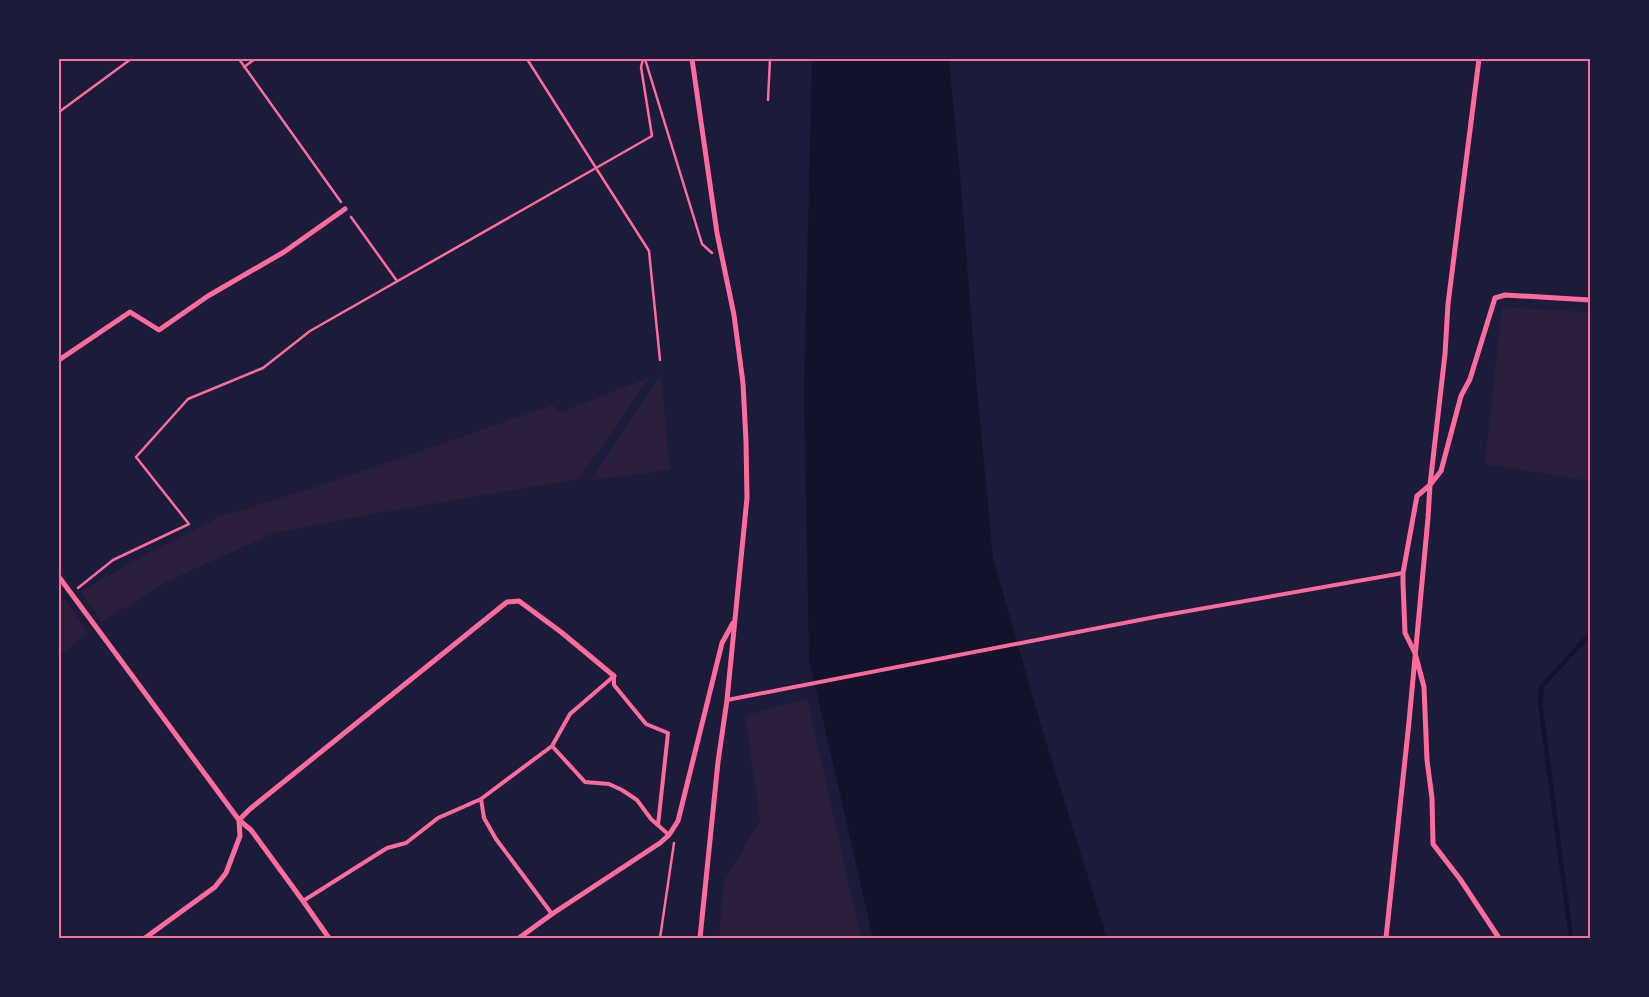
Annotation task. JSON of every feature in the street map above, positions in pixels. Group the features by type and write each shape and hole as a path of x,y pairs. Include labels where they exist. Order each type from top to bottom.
{"street":[{"path":"692,59 722,263 734,315 743,383 746,441 746,498 700,938"},
{"path":"1386,938 1427,539 1430,485 1445,354 1448,304 1479,59"},
{"path":"59,360 130,312 159,330 208,296 284,252 346,209"},
{"path":"1499,938 1460,879 1433,844 1432,798 1427,760 1424,687 1415,653 1405,633 1403,573 1417,496 1430,485 1441,471 1461,396 1470,379 1495,298 1506,296 1590,300"},
{"path":"59,577 239,820 251,830 329,938"},
{"path":"239,820 258,802 507,602 519,601 562,632 614,676"},
{"path":"519,938 660,843 678,821 722,643 734,622"},
{"path":"145,938 215,887 226,873 240,836 239,820"}],"lane":[{"path":"726,700 1403,573"},
{"path":"614,676 614,685 646,724 668,733 658,825"},
{"path":"303,901 387,848 406,843 438,818 481,800 552,746 570,714 614,676"},
{"path":"552,746 585,782 609,784 637,800 651,819 668,835"},
{"path":"481,800 484,818 496,839 552,914"}],"path":[{"path":"59,112 131,59"},
{"path":"238,59 397,281"},
{"path":"244,67 255,59"},
{"path":"527,59 648,251 660,360"},
{"path":"71,593 113,560 189,524 136,456 188,399 263,368 310,331 652,136 641,67 644,59"},
{"path":"644,59 702,244 722,263"},
{"path":"768,100 770,59"},
{"path":"660,938 675,840"}],"shaded area":[{"path":"812,59 949,59 993,558 1043,732 1107,938 873,938 809,659 804,394"},
{"path":"1502,307 1590,312 1590,481 1485,464"},
{"path":"661,375 670,470 591,480"},
{"path":"650,377 579,479 274,533 166,582 102,622 81,591 219,517 322,485 553,405 560,413"},
{"path":"64,599 88,632 59,657 59,605"},
{"path":"807,698 861,938 719,938 724,882 760,820 745,716"}],"waterway":[{"path":"1571,938 1540,702 1542,686 1590,634"}]}
